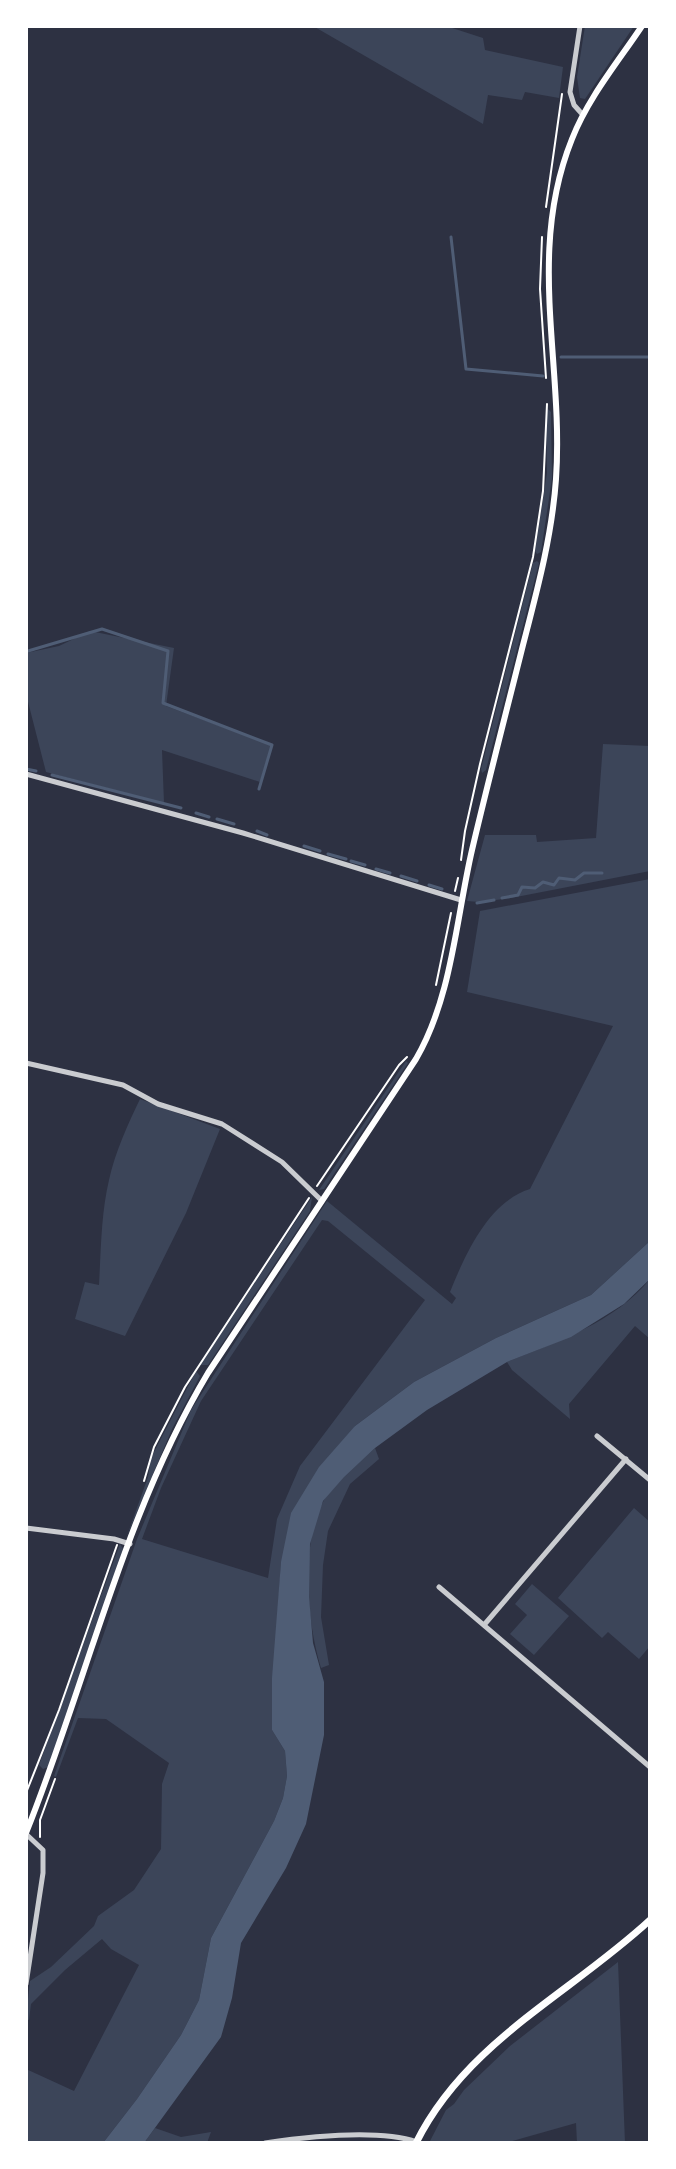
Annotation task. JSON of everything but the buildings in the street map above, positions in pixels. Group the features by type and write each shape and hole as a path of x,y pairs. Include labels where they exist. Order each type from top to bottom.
{"main road":[{"path":"26,1833 130,1544 161,1464 195,1394 429,1036 441,1000 458,899 538,588 551,521 557,436 547,295 549,237 564,160 583,115 642,26"},
{"path":"416,2142 441,2099 474,2062 511,2029 617,1949 650,1920"}],"street":[{"path":"580,26 570,92 574,105 583,115"},
{"path":"26,774 243,833 458,899"},
{"path":"26,1063 123,1085 158,1104 222,1124 282,1162 322,1201"},
{"path":"597,1436 650,1480"},
{"path":"484,1625 626,1459"},
{"path":"26,1528 130,1544"},
{"path":"439,1587 650,1767"},
{"path":"26,1833 43,1850 43,1873 26,1984"},
{"path":"265,2143 395,2135 416,2142"}],"path":[{"path":"545,213 563,91"},
{"path":"542,235 540,289 547,386"},
{"path":"460,867 480,764 533,557 543,491 548,402"},
{"path":"436,987 458,899 458,877"},
{"path":"140,1493 154,1447 185,1387 399,1065 411,1054"},
{"path":"26,1793 121,1541"}],"shaded area":[{"path":"313,26 446,26 483,38 485,50 563,67 559,98 525,92 522,100 488,95 483,124"},
{"path":"585,26 634,26 585,99 580,98 577,77"},
{"path":"548,409 551,412 552,478 541,552 537,554 547,473"},
{"path":"533,563 539,563 486,770 482,773"},
{"path":"90,631 174,648 166,706 271,745 260,782 162,750 164,803 46,772 26,694 26,653 59,646"},
{"path":"603,744 650,746 650,871 511,898 467,901 485,835 536,835 537,842 596,838"},
{"path":"650,879 650,1241 591,1295 496,1338 414,1382 355,1426 281,1563 272,1730 285,1751 287,1776 283,1798 274,1821 211,1938 199,2000 181,2035 103,2143 26,2143 26,2069 74,2091 139,1965 111,1949 102,1939 31,2004 29,2020 26,2019 30,1981 51,1967 94,1926 98,1916 134,1890 161,1849 162,1784 169,1763 106,1719 78,1718 54,1776 137,1539 191,1410 327,1201 452,1304 456,1298 450,1292 471,1247 502,1205 530,1189 613,1026 467,992 480,911","holes":["322,1220 328,1221 425,1300 300,1466 277,1519 268,1578 142,1539 161,1488 201,1401"]},
{"path":"406,1061 408,1063 324,1189 319,1190"},
{"path":"140,1099 220,1129 186,1213 125,1336 75,1319 85,1282 99,1285 106,1193 118,1149"},
{"path":"312,1197 310,1211 208,1365 200,1365"},
{"path":"650,1241 650,1279 624,1304 571,1337 507,1362 427,1410 375,1448 323,1501 310,1544 309,1597 313,1643 324,1682 324,1735 306,1824 286,1868 241,1943 232,1998 221,2037 144,2143 103,2143 181,2035 199,2000 211,1938 274,1821 283,1798 287,1776 285,1751 272,1730 272,1678 281,1562 291,1513 319,1467 355,1426 414,1382 496,1338 591,1295"},
{"path":"650,1279 650,1339 635,1326 569,1404 570,1419 512,1370 507,1362 603,1319"},
{"path":"196,1371 200,1376 172,1429 127,1536 148,1477 151,1458"},
{"path":"375,1448 379,1459 350,1484 328,1531 321,1617 329,1665 321,1668 309,1607 311,1540 323,1502 333,1487"},
{"path":"634,1508 650,1522 650,1646 639,1659 608,1632 602,1638 558,1598"},
{"path":"120,1544 123,1549 48,1767 43,1769 39,1765"},
{"path":"532,1584 569,1616 534,1655 510,1634 527,1615 515,1604"},
{"path":"618,1962 625,2143 577,2143 576,2123 505,2143 429,2143 446,2110 464,2090 510,2046"},
{"path":"155,2128 181,2137 211,2132 207,2143 144,2143"}],"waterway":[{"path":"451,237 466,369 543,376"},
{"path":"561,357 650,357"},
{"path":"28,651 102,629 168,651 163,703 272,745 259,789"},
{"path":"26,769 36,771"},
{"path":"52,775 181,808"},
{"path":"196,813 209,817"},
{"path":"217,819 234,824"},
{"path":"257,831 267,835"},
{"path":"304,846 320,851"},
{"path":"328,854 346,859"},
{"path":"351,861 365,865"},
{"path":"376,869 390,873"},
{"path":"502,898 518,895 522,887 535,888 543,882 554,885 559,878 575,880 584,873 602,873"},
{"path":"401,876 417,881"},
{"path":"429,885 442,889"},
{"path":"477,903 494,900"}]}
